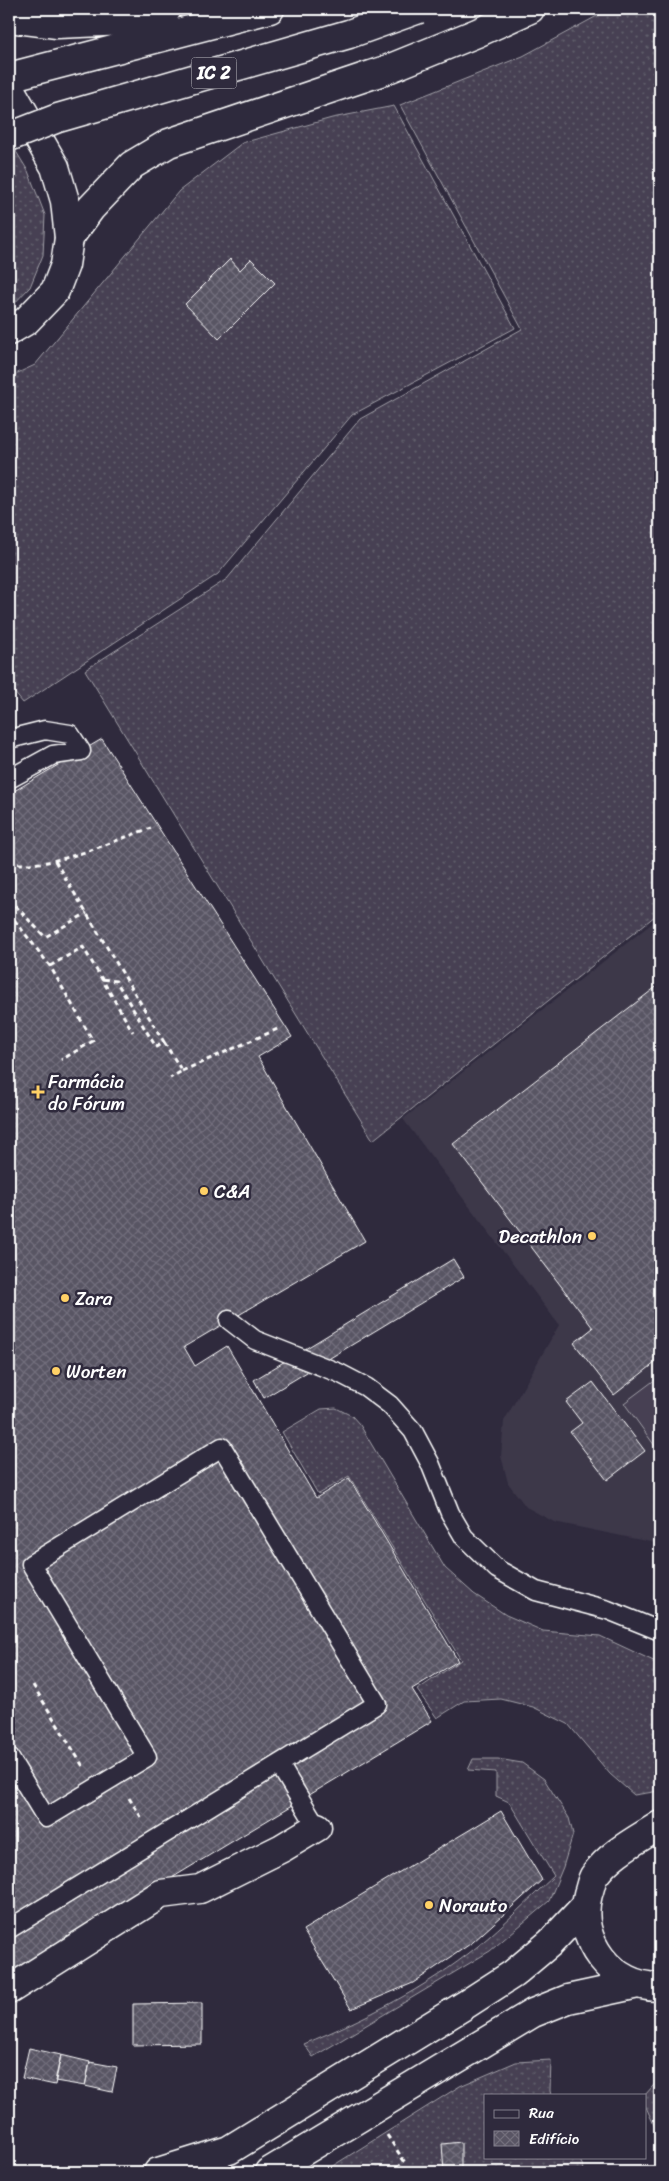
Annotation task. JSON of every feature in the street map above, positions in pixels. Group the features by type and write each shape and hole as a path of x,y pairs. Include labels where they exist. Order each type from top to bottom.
{"main road":[{"path":"9,18 57,24 127,21 167,9"},
{"name":"IC 2","path":"9,77 270,9"},
{"name":"IC 2","path":"9,137 58,118 349,34 419,9"},
{"path":"69,238 91,208 132,165 169,143 383,71 477,33 530,9"},
{"path":"9,87 55,167 65,201 69,238 65,264 55,291 26,321 9,331"},
{"path":"649,1986 622,1979 601,1960 587,1934 585,1906 593,1878 612,1856 660,1826"},
{"path":"9,1990 160,1894 200,1889 282,1848 317,1827"},
{"path":"158,2172 229,2150 465,2004 513,1974 528,1962 550,1943 585,1906"},
{"path":"269,2172 372,2112 533,2013 568,1999 649,1986"}],"lane":[{"path":"9,752 16,737 45,730 70,734 81,751 53,754 9,779"},
{"path":"229,1320 255,1340 339,1373 366,1387 390,1405 418,1439 450,1513 464,1537 496,1569 536,1591 608,1610 660,1631"},
{"path":"9,1757 46,1818 147,1756 31,1564 222,1447 377,1704 9,1929"},
{"path":"279,1764 317,1827"}],"path":[{"path":"9,863 33,865 55,861 151,828"},
{"path":"55,861 182,1071"},
{"path":"9,899 45,938 86,914"},
{"path":"9,912 50,966 93,1041 60,1060"},
{"path":"50,966 83,947 133,1032"},
{"path":"102,979 116,981 156,1047 164,1042"},
{"path":"170,1078 280,1028"},
{"path":"33,1686 96,1788"},
{"path":"115,1776 155,1840"},
{"path":"372,2112 404,2161 395,2172"}],"shaded area":[{"path":"610,9 660,9 660,912 373,1140 85,670 227,579 360,419 522,329 400,105 523,56"},
{"path":"394,106 515,328 352,415 218,574 23,703 9,686 9,491 12,487 9,481 9,377 35,365 179,191 242,143 332,118"},
{"path":"9,140 28,171 45,215 43,255 30,287 9,309"},
{"path":"660,917 660,1544 554,1522 526,1507 508,1483 501,1456 504,1421 559,1325 403,1119"},
{"path":"660,1376 660,1453 624,1403"},
{"path":"336,1408 352,1416 360,1425 445,1568 474,1594 506,1615 543,1631 600,1636 660,1664 660,1791 634,1795 610,1774 568,1724 533,1707 501,1699 464,1701 437,1718 417,1690 461,1660 349,1476 318,1494 282,1432 321,1409"},
{"path":"473,1759 498,1759 522,1763 544,1779 569,1818 573,1834 563,1867 549,1901 490,1951 313,2057 304,2044 372,2013 437,1976 488,1938 554,1876 509,1802 496,1796 496,1772 468,1770"},
{"path":"551,2060 551,2094 484,2094 484,2158 579,2158 585,2172 323,2172 460,2086 516,2062"},
{"path":"660,2078 660,2138 646,2107 646,2094"}],"building":[{"path":"230,259 240,270 251,259 275,283 219,339 185,304"},
{"path":"102,739 292,1037 258,1057 365,1241 184,1347 195,1366 227,1346 316,1498 349,1478 458,1661 412,1689 432,1721 9,1975 9,794"},
{"name":"Decathlon","path":"660,984 660,1359 614,1395 574,1343 593,1328 453,1144"},
{"path":"453,1259 464,1277 264,1398 254,1380"},
{"path":"593,1382 645,1451 607,1480 570,1432 582,1423 566,1402"},
{"name":"Norauto","path":"501,1811 542,1880 473,1942 413,1983 351,2009 303,1930"},
{"path":"202,2003 202,2044 133,2045 133,2004"},
{"path":"29,2048 61,2055 55,2085 22,2078"},
{"path":"61,2055 90,2062 85,2086 55,2081"},
{"path":"90,2062 117,2067 112,2092 85,2086"},
{"path":"461,2142 461,2172 444,2172 442,2144"}],"place":[{"name":"Farmácia do Fórum","path":"38,1092"},
{"name":"C&A","path":"204,1191"},
{"name":"Decathlon","path":"592,1236"},
{"name":"Zara","path":"65,1298"},
{"name":"Worten","path":"56,1371"},
{"name":"Norauto","path":"429,1905"}]}
